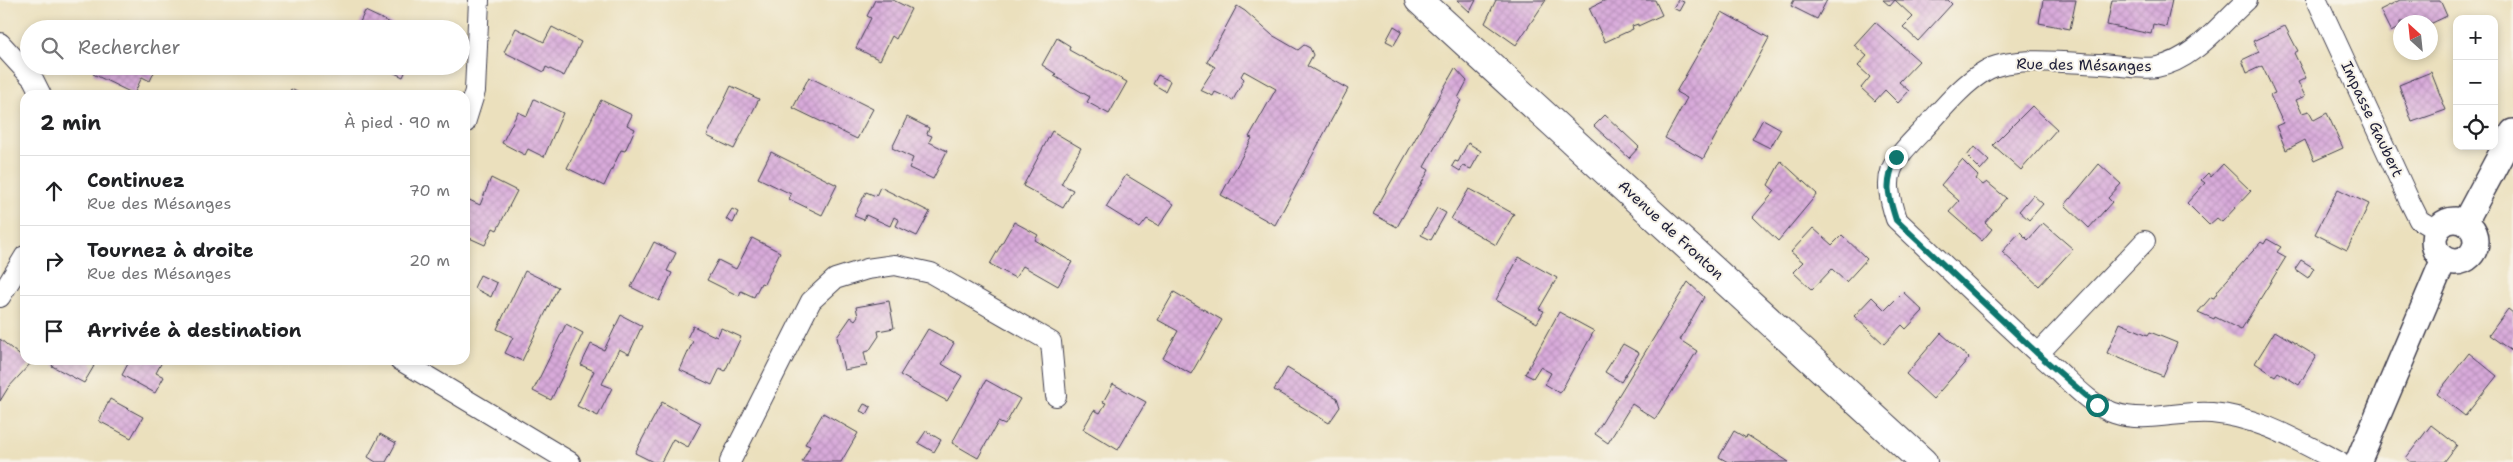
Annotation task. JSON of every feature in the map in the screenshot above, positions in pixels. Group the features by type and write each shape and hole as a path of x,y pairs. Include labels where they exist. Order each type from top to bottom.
{"main road":[{"name":"Avenue de Fronton","path":"1418,0 1923,462"}],"street":[{"path":"470,108 476,90 479,0"},
{"name":"Rue des Mésanges","path":"2248,0 2194,50 2159,66 2140,68 2037,62 2006,64 1986,70 1964,87 1896,157 1888,176 1889,196 1896,220 2038,354 2097,405 2114,413 2134,418 2210,413 2245,418 2277,430 2339,462"},
{"name":"Impasse Gaubert","path":"2317,0 2419,220 2436,230"},
{"path":"0,43 20,65"},
{"path":"29,75 38,90"},
{"path":"2465,222 2513,132"},
{"path":"2457,219 2465,222 2475,235 2474,251 2460,261 2452,262 2444,259 2434,246 2436,230 2449,220 2457,219"},
{"path":"2038,354 2145,241"},
{"path":"2358,462 2444,259"},
{"path":"0,296 20,264"},
{"path":"730,462 812,301 834,279 867,269 895,265 931,273 1051,342 1056,396"},
{"path":"408,365 570,462"}],"building":[{"path":"875,0 893,0 911,9 896,39 892,36 880,60 856,48 871,18 867,16"},
{"path":"1457,0 1476,0 1470,12"},
{"path":"1496,0 1546,0 1516,45 1485,23"},
{"path":"1606,0 1655,0 1662,15 1638,26 1638,24 1632,26 1633,29 1605,42 1589,8"},
{"path":"1678,0 1684,2 1679,11 1673,8"},
{"path":"1794,0 1827,0 1817,19 1791,6"},
{"path":"1883,0 1895,0 1890,6"},
{"path":"1895,0 1948,0 1952,4 1918,41 1903,27 1913,17"},
{"path":"2043,0 2076,0 2070,29 2039,23"},
{"path":"2112,0 2172,0 2166,27 2153,24 2151,34 2107,25"},
{"path":"2400,0 2440,0 2447,16 2438,20 2438,15 2393,15 2393,31 2391,32 2380,10"},
{"path":"1237,6 1272,35 1298,50 1304,45 1310,48 1313,55 1307,66 1348,89 1275,225 1221,195 1252,138 1249,137 1276,89 1244,71 1241,76 1244,79 1233,100 1215,92 1213,96 1200,90 1215,67 1207,62"},
{"path":"365,11 384,20 361,20"},
{"path":"1722,12 1769,38 1703,159 1665,138 1687,98 1676,92"},
{"path":"1875,22 1919,61 1899,82 1909,91 1898,103 1885,90 1875,101 1861,88 1870,77 1858,66 1867,56 1854,45"},
{"path":"1394,26 1402,31 1394,45 1386,41"},
{"path":"2285,26 2298,51 2294,53 2306,78 2298,82 2305,96 2296,100 2302,113 2309,111 2314,120 2327,113 2343,148 2314,161 2305,140 2286,150 2276,126 2283,123 2270,95 2275,93 2262,66 2247,73 2242,60 2259,52 2253,41"},
{"path":"552,27 581,42 564,76 546,67 544,72 504,52 516,28 544,42"},
{"path":"1057,38 1070,46 1069,50 1127,82 1109,114 1087,102 1090,97 1054,76 1056,74 1042,65"},
{"path":"1455,68 1467,81 1458,98 1461,100 1424,167 1429,170 1397,227 1373,214"},
{"path":"2431,72 2446,110 2412,122 2399,85"},
{"path":"95,75 153,75 150,81 142,77 136,90 126,90"},
{"path":"1158,75 1170,81 1165,91 1153,84"},
{"path":"809,77 873,109 857,139 793,108"},
{"path":"731,86 759,99 734,149 707,136"},
{"path":"534,99 563,113 544,157 528,149 525,155 502,143 518,112 527,116"},
{"path":"601,100 632,115 627,125 635,129 625,151 621,150 604,186 567,168"},
{"path":"2032,106 2057,129 2021,170 1993,145"},
{"path":"1605,115 1639,147 1629,158 1594,126"},
{"path":"907,117 929,128 927,134 932,136 929,142 947,151 933,179 909,168 913,158 892,148"},
{"path":"1763,119 1781,129 1770,148 1752,139"},
{"path":"1052,131 1081,148 1061,184 1073,190 1063,208 1023,186"},
{"path":"1468,143 1481,151 1471,169 1463,166 1460,171 1452,166 1455,161 1458,162"},
{"path":"1974,147 1989,161 1981,170 1967,156"},
{"path":"771,152 837,185 822,215 789,199 791,194 758,178"},
{"path":"1962,160 1978,176 1976,179 1983,185 1987,182 2006,198 1985,223 1992,229 1982,241 1949,212 1959,201 1941,185"},
{"path":"1781,161 1817,194 1778,241 1753,217 1775,191 1768,185"},
{"path":"2099,164 2121,184 2108,198 2112,202 2089,228 2065,205"},
{"path":"2223,164 2251,191 2222,222 2217,218 2209,225 2187,203 2205,183 2201,180 2208,173 2211,177"},
{"path":"1126,175 1174,204 1159,226 1147,219 1140,228 1106,207"},
{"path":"491,178 517,191 497,230 493,228 485,245 470,238 470,200 480,205"},
{"path":"880,187 930,212 917,236 896,226 899,220 894,217 890,226 866,215 864,220 854,216 866,192 876,196"},
{"path":"1469,189 1514,214 1496,245 1451,219"},
{"path":"2338,189 2369,204 2347,250 2315,234"},
{"path":"2033,195 2043,204 2029,220 2019,211"},
{"path":"1437,208 1446,213 1431,240 1421,235"},
{"path":"732,209 738,212 733,223 726,219"},
{"path":"1014,222 1038,235 1035,240 1072,262 1058,286 1023,266 1015,278 990,264"},
{"path":"2043,223 2073,249 2039,286 2002,252 2020,232 2028,240"},
{"path":"1813,228 1832,245 1842,235 1867,259 1846,282 1832,269 1812,290 1793,272 1803,262 1791,252"},
{"path":"752,238 780,252 764,284 761,283 754,297 741,291 739,296 707,280 718,260 736,269"},
{"path":"2267,239 2281,247 2277,252 2286,257 2241,330 2215,317 2214,319 2198,312 2211,297 2214,298 2219,289 2261,242 2264,244"},
{"path":"654,242 676,253 667,271 672,273 659,301 631,287"},
{"path":"1519,257 1557,278 1539,309 1544,311 1537,323 1496,300"},
{"path":"2301,260 2314,268 2308,278 2295,269"},
{"path":"525,271 558,287 522,361 505,353 513,337 497,329"},
{"path":"480,275 497,283 491,297 474,288"},
{"path":"1688,282 1704,297 1680,340 1697,351 1655,419 1632,404 1608,443 1595,434"},
{"path":"1174,292 1222,320 1191,374 1163,358 1178,331 1158,320"},
{"path":"1903,292 1923,311 1906,329 1902,325 1884,344 1854,316 1872,297 1885,310"},
{"path":"889,301 894,328 878,331 879,336 869,351 864,352 867,366 844,370 837,337 851,317 855,320 858,316 856,307"},
{"path":"2508,309 2513,313 2513,352 2489,335"},
{"path":"1559,312 1594,331 1560,393 1545,384 1551,373 1540,367 1533,378 1525,374"},
{"path":"621,315 642,326 629,354 619,349 602,384 612,388 598,416 577,406 594,371 581,365 591,344 604,350"},
{"path":"2120,323 2148,335 2150,332 2177,343 2163,376 2107,353"},
{"path":"566,324 583,333 551,400 533,391"},
{"path":"693,326 717,337 721,328 741,337 725,371 720,368 712,385 680,370 693,341 687,338"},
{"path":"928,329 954,343 942,364 962,376 947,401 900,375"},
{"path":"2275,331 2316,356 2299,385 2278,372 2275,376 2255,363"},
{"path":"1941,333 1969,358 1933,399 1906,374"},
{"path":"0,339 20,356 20,365 29,365 8,388 0,401"},
{"path":"1623,344 1639,353 1621,382 1605,372"},
{"path":"2469,353 2497,376 2465,416 2437,394"},
{"path":"92,365 94,366 84,383 52,366"},
{"path":"127,365 160,365 156,373 164,377 155,393 122,375"},
{"path":"1287,368 1337,398 1340,407 1329,423 1274,390"},
{"path":"986,380 1020,399 1005,425 998,422 978,458 952,443"},
{"path":"1113,384 1146,402 1118,450 1083,429 1094,410 1100,413 1106,403 1103,402"},
{"path":"110,399 143,417 131,438 99,421"},
{"path":"662,402 701,423 688,447 673,439 661,462 653,462 635,453"},
{"path":"864,404 871,407 867,414 860,411"},
{"path":"823,413 858,433 841,462 802,462 810,446 805,444"},
{"path":"2431,425 2457,445 2444,462 2411,462 2406,458"},
{"path":"926,431 941,440 934,452 918,443"},
{"path":"1734,431 1746,438 1747,435 1789,462 1728,462 1719,457"},
{"path":"380,434 396,443 386,462 376,462 368,457"}],"route":[{"path":"1896,157 1888,176 1889,196 1896,220 2038,354 2097,405"}]}
